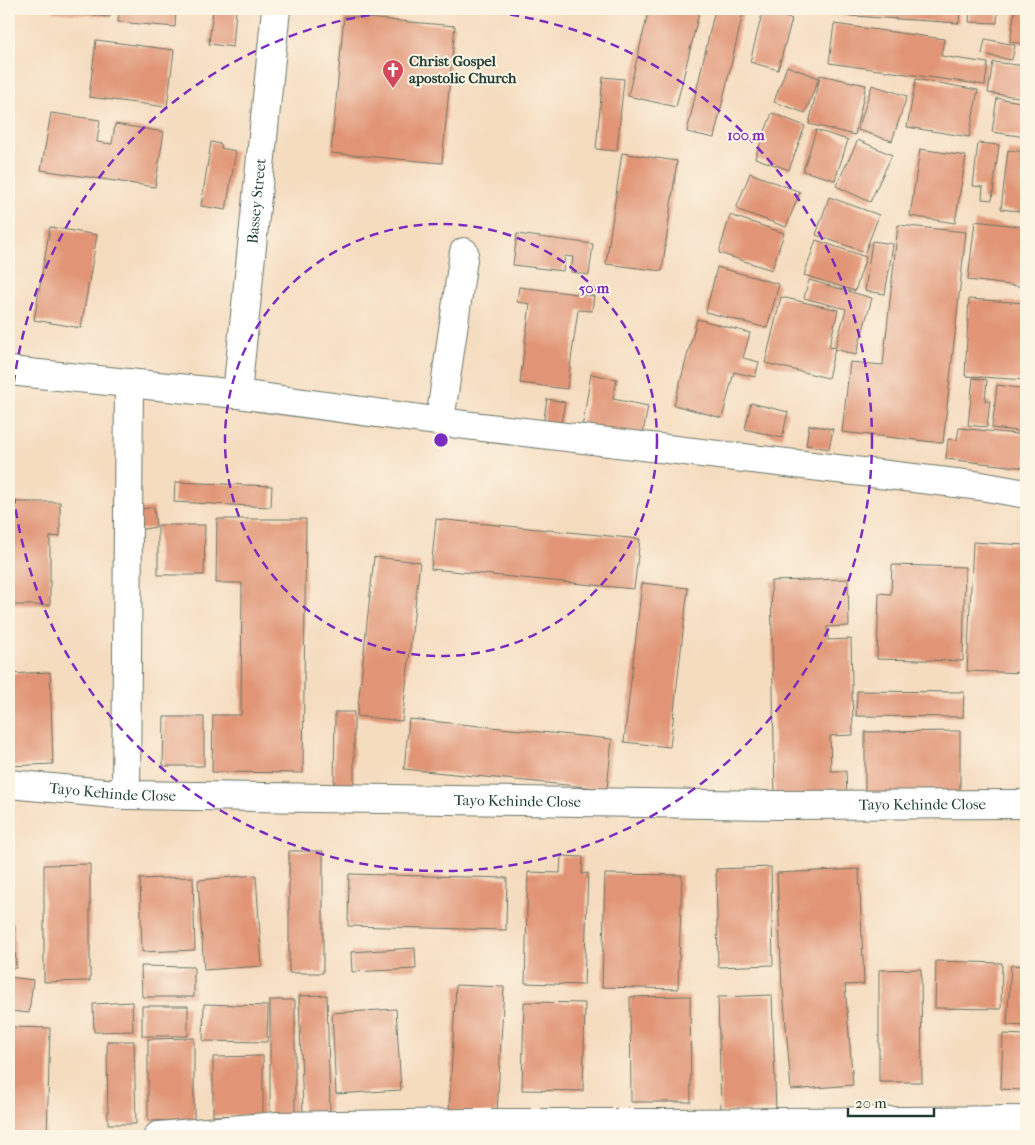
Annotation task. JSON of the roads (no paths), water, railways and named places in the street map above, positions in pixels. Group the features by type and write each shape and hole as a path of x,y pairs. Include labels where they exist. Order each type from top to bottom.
{"street":[{"name":"Bassey Street","path":"237,394 276,9"},
{"path":"440,421 464,252"},
{"path":"9,370 237,394 440,421 971,485 1026,494"},
{"path":"126,795 129,383"},
{"name":"Tayo Kehinde Close","path":"9,784 126,795 777,805 1026,804"},
{"path":"158,1136 278,1126 460,1123 1026,1120"}],"place":[{"name":"Christ Gospel apostolic Church","path":"393,89"}]}
